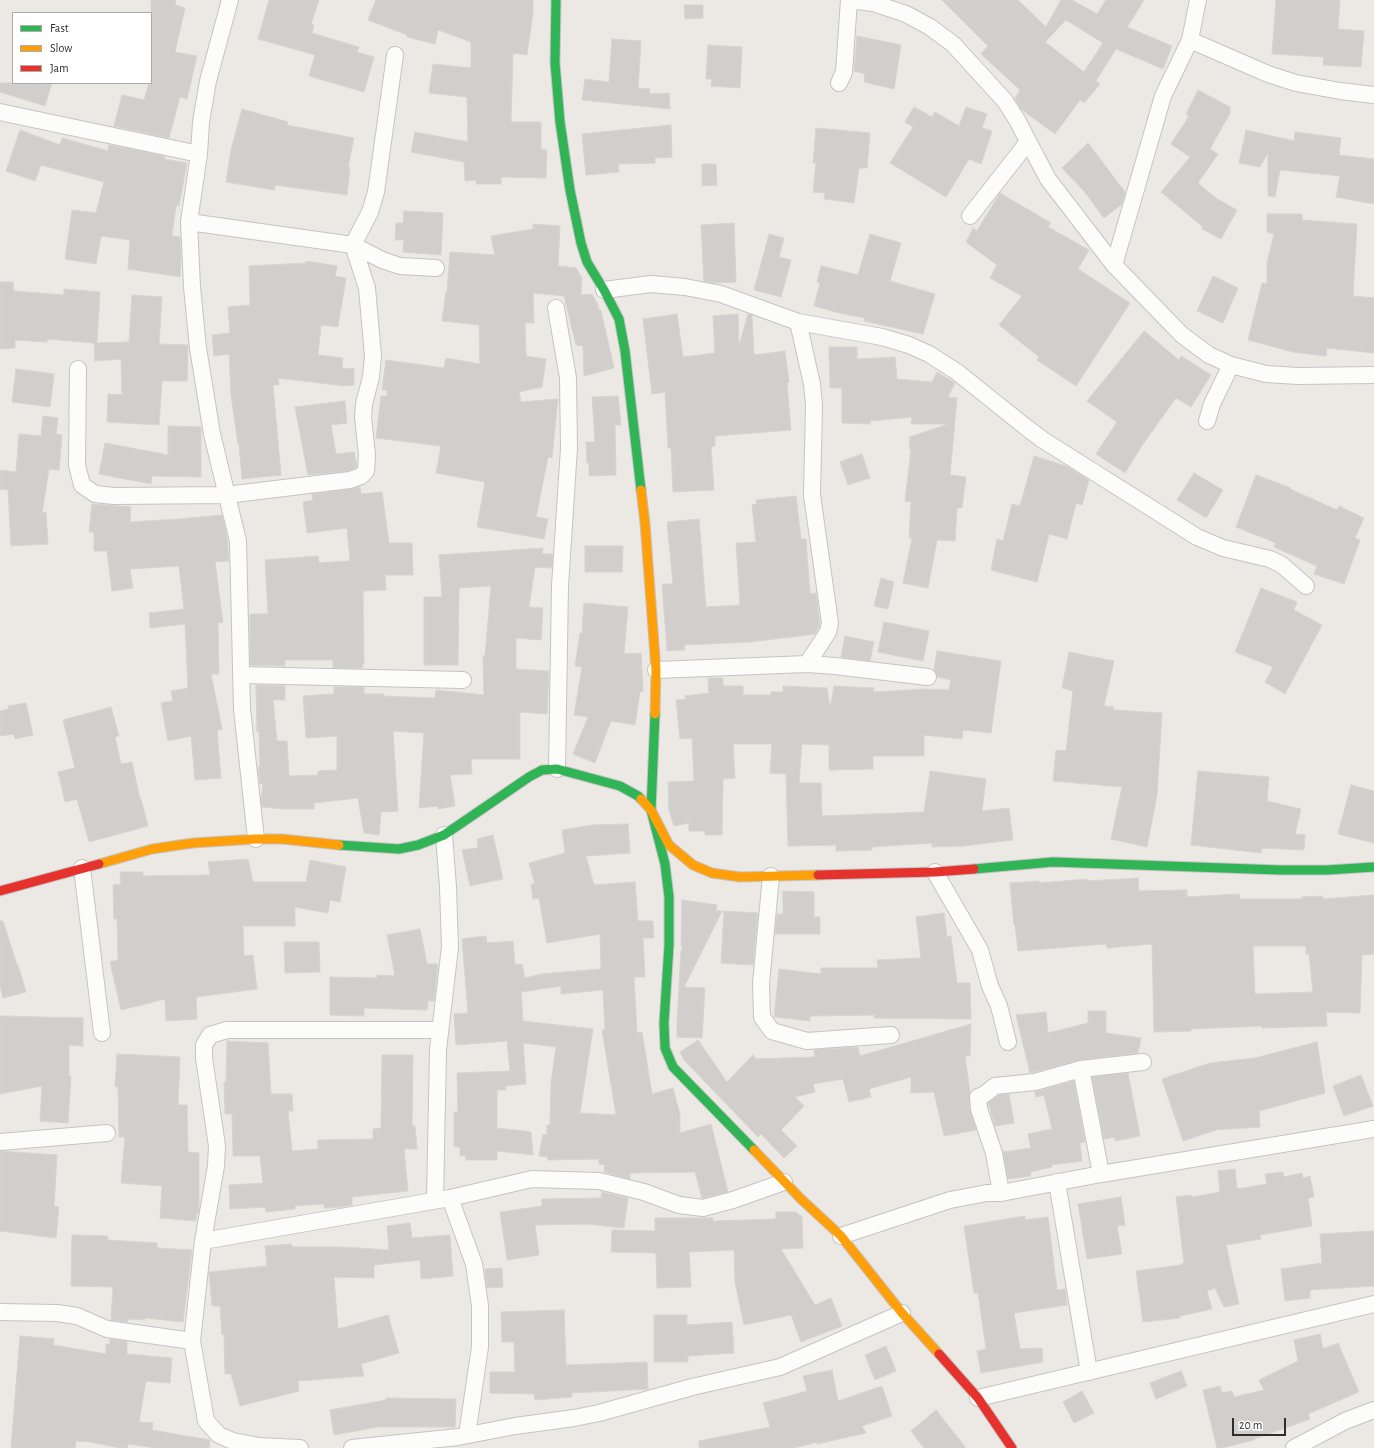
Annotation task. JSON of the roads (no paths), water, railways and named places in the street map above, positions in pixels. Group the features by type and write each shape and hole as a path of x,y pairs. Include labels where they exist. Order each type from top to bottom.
{"street":[{"path":"230,0 208,81 201,122 200,154 189,222 192,287 198,348 212,434 238,541 242,709 256,839"},
{"path":"556,0 556,70 560,122 570,190 580,244 587,262 619,319 625,351 645,523 656,670 655,744 651,810 664,864 669,897 669,945 664,1023 665,1048 673,1067 784,1182 841,1236 902,1313 978,1398 1012,1448"},
{"path":"839,83 844,72 849,0 873,3 906,14 930,27 953,44 1005,102 1017,120 1048,179 1114,265 1182,335 1209,354 1231,365 1266,374 1298,376 1374,375"},
{"path":"1114,265 1163,96 1190,40 1198,0"},
{"path":"1190,40 1268,74 1296,83 1340,91 1374,95"},
{"path":"78,369 77,465 82,485 95,494 114,496 226,495 350,480 361,476 366,471 368,455 363,417 364,404 371,377 373,356 367,288 353,245 370,212 376,192 395,55"},
{"path":"0,112 200,154"},
{"path":"970,216 1028,142"},
{"path":"189,222 353,245 382,260 400,266 436,268"},
{"path":"604,290 651,284 684,287 721,294 798,322 882,337 909,344 929,354 957,372 1043,440 1197,537 1223,548 1270,559 1282,565 1306,586"},
{"path":"556,308 568,378 569,440 560,586 557,769"},
{"path":"798,322 812,384 814,405 812,495 830,622 828,632 807,664"},
{"path":"1207,421 1212,404 1231,365"},
{"path":"656,670 807,664 928,677"},
{"path":"241,675 463,680"},
{"path":"0,891 152,849 193,843 282,839 354,847 399,849 418,845 444,835 528,777 542,770 557,769 620,786 638,796 651,810 670,845 693,865 712,873 740,876 771,876 935,872 1053,862 1280,870 1326,870 1374,867"},
{"path":"444,835 448,887 450,947 437,1065 442,1199 474,1264 480,1306 480,1347 462,1440"},
{"path":"82,868 102,1033"},
{"path":"935,872 980,950 990,986 999,1006 1008,1042"},
{"path":"771,876 761,983 762,1017 772,1031 807,1041 891,1035"},
{"path":"300,1448 259,1446 233,1441 219,1435 206,1421 192,1341 203,1241 216,1166 217,1146 204,1058 204,1045 210,1036 227,1030 440,1030"},
{"path":"1001,1193 994,1153 979,1109 978,1097 985,1094 994,1086 1035,1082 1081,1069 1143,1062"},
{"path":"1081,1069 1101,1174"},
{"path":"841,1236 950,1200 987,1193 1001,1193 1101,1174 1374,1129"},
{"path":"0,1142 107,1133"},
{"path":"203,1241 442,1199 532,1179 599,1181 644,1192 679,1205 703,1208 733,1200 784,1182"},
{"path":"1057,1182 1089,1372"},
{"path":"978,1398 1374,1304"},
{"path":"0,1312 56,1313 77,1316 107,1329 192,1341"},
{"path":"352,1448 462,1440 534,1423 574,1418 692,1387 768,1371 797,1360 902,1313"},
{"path":"1294,1448 1345,1421 1374,1410"}]}
